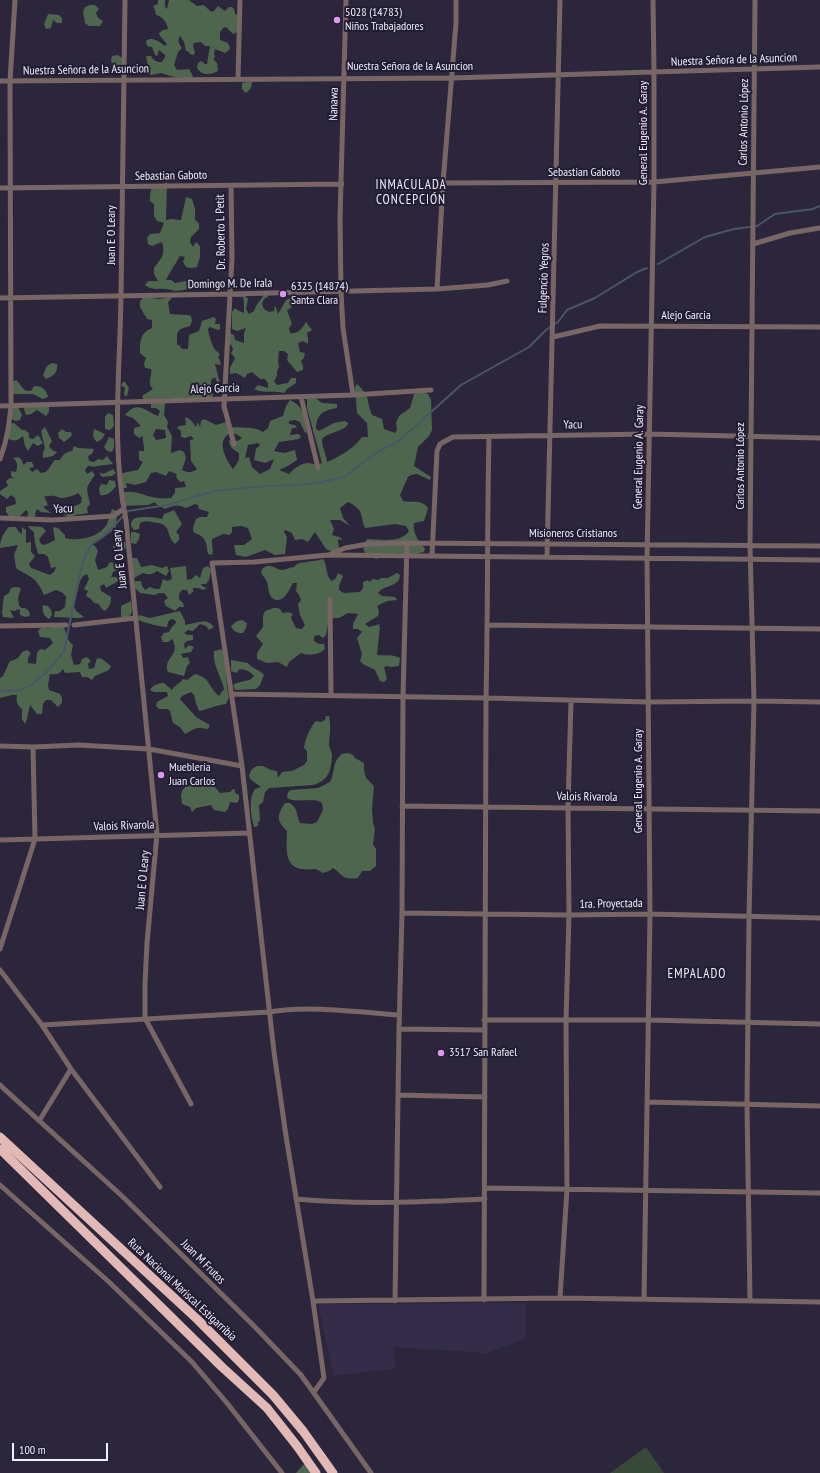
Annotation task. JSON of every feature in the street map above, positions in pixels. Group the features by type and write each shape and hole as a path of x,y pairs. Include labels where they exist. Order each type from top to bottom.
{"highway":[{"name":"Ruta Nacional Mariscal Estigarribia","path":"0,1137 197,1319 273,1395 333,1473"},
{"name":"Ruta Nacional Mariscal Estigarribia","path":"0,1149 222,1367 267,1408 316,1473"}],"street":[{"path":"0,459 9,432 11,406 10,81 15,0"},
{"name":"Juan E O Leary","path":"125,0 121,296 117,403 118,469 126,520 157,834 147,943 145,984 146,1018 191,1104"},
{"path":"238,79 240,0"},
{"name":"Nanawa","path":"346,0 340,218 341,292 343,328 353,395"},
{"path":"436,289 456,23 456,0"},
{"name":"Fulgencio Yegros","path":"547,557 557,183 560,0"},
{"name":"General Eugenio A. Garay","path":"644,1299 650,914 647,558 654,182 654,72 652,0"},
{"name":"Carlos Antonio López","path":"750,1300 747,1105 749,917 754,701 750,545 755,0"},
{"name":"Nuestra Señora de la Asuncion","path":"0,81 452,78 820,67"},
{"name":"Sebastian Gaboto","path":"443,183 654,182 820,167"},
{"name":"Sebastian Gaboto","path":"0,188 342,184"},
{"name":"Dr. Roberto L Petit","path":"231,186 231,294 226,399 224,406 234,444"},
{"path":"753,244 790,233 820,228"},
{"name":"Domingo M. De Irala","path":"0,298 436,289 488,285 507,281"},
{"name":"Alejo Garcia","path":"553,334 600,326 820,327"},
{"name":"Alejo Garcia","path":"0,406 301,397 431,390"},
{"path":"301,397 318,468"},
{"name":"Yacu","path":"432,556 437,451 440,444 453,437 489,438 550,435 649,434 820,438"},
{"path":"484,1300 484,1020 486,915 485,806 489,438"},
{"name":"Yacu","path":"0,518 52,520 114,516 124,510"},
{"path":"395,1301 402,913 403,696 407,543"},
{"name":"Misioneros Cristianos","path":"328,556 353,546 407,543 820,546"},
{"name":"Misioneros Cristianos","path":"231,694 212,564 328,556 406,555 820,560"},
{"path":"330,600 331,696"},
{"path":"74,625 136,618"},
{"path":"0,626 66,625"},
{"path":"488,625 820,629"},
{"path":"314,1392 324,1378 285,1128 269,1012 242,766 231,694 403,696 571,701 820,702"},
{"path":"560,1298 567,1189 566,1020 569,915 568,807 571,701"},
{"path":"0,746 149,748 242,766"},
{"path":"0,948 35,839 33,747"},
{"name":"Valois Rivarola","path":"402,806 820,811"},
{"name":"Valois Rivarola","path":"0,840 157,834 249,833"},
{"name":"1ra. Proyectada","path":"402,913 486,915 650,914 820,918"},
{"path":"0,970 42,1025 71,1069 160,1187"},
{"path":"42,1025 269,1012 280,1010 319,1010 399,1015"},
{"path":"484,1020 648,1020 820,1024"},
{"path":"399,1029 484,1030"},
{"path":"39,1121 71,1069"},
{"name":"Juan M Frutos","path":"0,1085 122,1196 255,1327 301,1375 371,1473"},
{"path":"398,1095 485,1097"},
{"path":"647,1102 820,1106"},
{"path":"0,1185 109,1282 192,1362 227,1403 282,1473"},
{"path":"485,1188 820,1193"},
{"path":"296,1199 330,1202 397,1203 485,1199"},
{"path":"313,1301 560,1298 820,1302"}],"shaded area":[{"path":"526,1303 526,1338 488,1353 393,1347 396,1368 334,1376 318,1304"}],"green space":[{"path":"158,0 165,0 165,7 167,9 169,0 189,0 197,6 204,5 213,12 218,6 225,11 229,7 232,7 235,14 240,16 238,32 233,34 226,27 220,32 220,40 228,43 230,48 225,53 215,49 215,57 213,59 217,63 218,71 204,74 197,68 198,63 201,61 207,64 210,46 205,46 201,42 194,43 195,53 193,55 190,54 186,51 184,42 180,36 179,42 182,48 178,52 174,65 177,70 189,69 193,76 191,79 174,77 161,73 151,75 146,72 148,66 146,56 151,56 153,59 160,62 162,62 165,57 165,55 159,50 157,56 155,55 152,47 147,46 146,41 154,39 165,46 167,44 159,33 168,29 167,26 162,18 156,15 153,6 158,4"},
{"path":"95,5 99,9 96,13 98,18 103,21 100,26 89,26 85,23 83,12 85,7"},
{"path":"48,14 59,15 62,18 62,23 57,23 53,20 51,28 46,29 44,24"},
{"path":"118,55 122,58 123,63 120,67 113,66 111,61 112,56"},
{"path":"252,81 251,88 246,93 242,89 242,83"},
{"path":"167,182 166,220 181,220 186,197 192,199 195,209 195,220 199,223 199,229 191,237 190,242 193,247 196,242 200,246 200,257 197,267 186,267 183,262 185,257 180,256 166,280 171,280 175,283 196,280 197,286 178,291 153,289 145,285 148,281 158,281 154,274 154,268 161,259 163,253 162,242 152,246 148,244 147,238 150,234 160,233 164,223 157,221 154,216 154,204 150,201 152,185 163,185"},
{"path":"234,292 244,295 248,299 246,309 249,314 254,311 265,293 268,297 264,299 262,304 264,309 269,312 274,311 275,305 278,314 286,300 291,298 291,308 287,310 292,324 289,328 290,333 295,333 300,330 306,322 312,330 307,333 308,344 303,341 298,343 300,352 305,353 304,358 301,361 303,370 297,372 287,360 288,354 284,351 279,351 279,367 274,381 277,385 288,383 291,378 296,378 296,383 284,393 254,389 258,385 268,388 268,383 265,379 260,379 252,372 247,374 245,378 236,373 230,374 230,368 235,358 231,353 233,350 232,346 226,341 229,333 234,335 235,340 244,343 244,333 246,328 237,331 232,329 232,312 235,308 244,313 243,297 233,297"},
{"path":"144,297 160,299 169,297 172,298 168,302 170,314 191,316 192,321 190,326 178,331 177,333 177,345 179,345 182,349 188,349 189,335 199,331 202,321 214,317 216,319 215,324 220,324 220,329 218,330 210,327 208,329 213,346 220,355 218,357 221,363 220,365 215,364 221,387 226,388 223,391 219,387 215,377 211,380 211,390 213,394 212,400 191,401 170,398 160,399 165,404 164,415 168,422 167,427 172,436 171,453 180,450 184,452 186,458 182,470 186,472 192,472 197,469 191,461 190,440 194,439 191,436 185,438 181,437 181,431 177,428 179,426 186,425 185,417 190,419 196,427 198,422 200,427 201,421 204,419 216,425 226,422 231,427 251,428 263,432 268,428 270,421 283,416 286,406 290,400 301,409 307,432 305,433 300,422 295,420 289,421 289,424 295,425 297,428 292,428 290,435 298,434 301,436 299,439 279,442 274,451 284,453 295,450 297,460 279,470 289,474 295,468 303,464 322,463 307,408 307,397 314,397 322,403 337,404 337,408 324,412 317,420 316,429 319,431 334,423 345,421 348,423 344,428 327,435 322,439 327,462 346,452 362,437 368,437 367,423 357,413 355,387 357,384 366,396 372,415 382,419 384,429 395,433 397,430 396,423 399,416 410,408 414,394 421,392 428,394 431,400 432,430 429,436 418,447 414,466 431,477 430,480 417,474 411,475 408,477 400,495 403,501 420,502 428,508 424,521 414,523 416,537 425,549 424,552 410,555 397,553 376,559 366,555 364,547 367,539 390,540 401,538 409,531 406,526 395,524 365,528 361,513 357,508 348,502 340,508 343,518 350,526 340,520 330,520 334,529 332,535 342,539 338,540 339,549 336,554 326,549 315,532 308,542 302,539 295,540 292,533 285,530 284,532 287,537 285,554 275,555 265,550 246,557 236,555 234,545 244,545 252,539 248,528 241,526 232,527 232,532 230,535 223,534 212,539 213,553 212,555 208,554 204,539 202,536 193,531 196,519 200,517 207,517 209,512 199,509 198,505 195,504 186,508 176,506 165,509 155,502 148,505 122,506 120,501 125,492 134,492 160,498 171,498 175,493 175,488 186,487 184,481 180,482 176,477 177,474 169,471 166,476 156,472 151,473 146,482 135,485 126,483 127,488 122,488 120,477 123,473 138,470 143,462 139,460 139,451 144,451 143,436 139,438 134,434 134,428 141,426 133,418 125,415 129,410 137,407 145,409 158,416 160,411 156,408 151,408 151,403 144,401 142,396 153,389 150,384 151,369 145,368 144,363 146,358 140,353 140,345 143,335 152,328 152,320 147,319 140,307 140,301","holes":["156,429 165,430 166,438 156,440 153,435","229,434 236,434 242,438 236,441 229,440 231,446 239,453 239,460 233,469 225,456 223,446 225,437","258,443 260,445 256,449 254,460 265,463 274,459 270,469 260,474 252,467 249,457 245,458 248,445"]},
{"path":"52,363 57,364 56,371 51,377 46,379 43,375 47,366"},
{"path":"16,380 22,388 28,391 31,391 34,386 41,387 45,390 48,397 43,399 33,394 13,394 11,383"},
{"path":"125,382 129,388 127,396 125,396 124,393 125,388 121,385"},
{"path":"18,404 22,415 20,420 15,421 11,418 13,407"},
{"path":"25,404 49,406 49,412 46,416 37,410 26,415 24,409"},
{"path":"108,413 113,415 114,426 110,430 105,429 105,417"},
{"path":"14,423 22,430 29,433 29,438 33,439 38,435 43,443 38,446 33,443 28,451 25,446 23,436 17,440 9,439 7,434 9,424"},
{"path":"45,427 52,441 49,446 52,450 57,452 53,456 43,458 45,448 41,431"},
{"path":"62,429 66,432 71,432 72,435 64,442 59,438 58,433"},
{"path":"94,429 105,434 102,439 97,442 93,436"},
{"path":"109,437 114,439 114,447 112,452 107,451 104,447"},
{"path":"74,446 78,448 94,449 92,454 88,456 89,461 94,462 98,459 103,460 107,456 113,464 91,467 92,466 88,466 85,470 87,474 92,471 95,475 89,483 87,489 90,504 87,508 88,513 69,518 56,509 75,506 81,503 82,498 78,493 62,498 56,496 44,496 48,505 43,507 51,513 41,512 37,509 35,514 36,516 27,519 28,512 26,510 19,517 9,516 6,512 6,507 16,504 15,498 11,495 7,499 0,494 0,491 8,486 6,481 10,478 14,479 11,476 11,471 16,472 17,463 13,458 18,457 22,460 23,465 27,462 32,462 34,467 29,468 32,472 37,469 41,473 48,470 55,460 60,460 62,456 72,451"},
{"path":"113,469 116,473 112,476 102,477 99,472 103,474"},
{"path":"109,480 115,481 116,486 109,493 100,495 99,489 101,484 107,485"},
{"path":"112,509 117,511 116,527 91,544 95,546 98,551 95,560 98,570 107,567 110,562 120,565 117,570 113,572 111,577 116,577 120,580 106,588 104,584 100,586 101,591 111,597 109,606 105,611 99,604 94,603 86,596 88,591 84,589 89,579 87,574 83,576 80,581 74,606 76,611 84,617 54,617 55,611 60,611 65,607 66,597 63,593 56,590 44,595 38,584 30,576 16,568 14,555 18,545 0,548 1,539 9,527 16,527 22,534 22,527 26,530 26,543 31,542 31,552 35,556 29,564 31,568 50,575 54,572 56,567 51,568 48,557 44,554 38,554 34,532 28,526 42,527 46,531 39,539 41,544 45,545 55,540 53,527 58,528 65,535 65,538 82,539 94,535 104,528 107,524"},
{"path":"174,510 182,524 176,532 179,535 179,540 175,544 166,527 159,523 149,521 140,523 139,529 134,530 131,526 132,521 135,518 145,517 162,519 164,514"},
{"path":"131,532 140,534 136,544 131,543"},
{"path":"120,541 125,542 126,547 122,553 113,549 114,543"},
{"path":"132,558 137,558 141,567 152,565 162,568 167,566 169,571 166,576 157,571 150,574 143,573 134,578 132,574"},
{"path":"323,559 328,576 332,581 336,578 338,573 343,576 339,590 344,593 360,592 363,588 363,582 368,580 369,582 373,579 378,580 381,578 388,578 397,573 400,575 399,580 396,583 380,590 378,593 382,596 395,597 397,600 387,601 377,606 379,611 378,616 365,624 369,627 380,624 377,655 400,658 399,666 384,667 387,679 384,682 380,681 375,670 360,661 362,654 357,638 362,632 358,629 353,629 353,624 358,614 348,613 339,618 329,618 326,635 323,638 319,635 314,636 314,641 319,644 324,644 325,649 320,653 311,655 301,653 289,662 287,667 278,662 267,663 257,659 257,653 263,644 256,636 263,627 263,616 265,611 277,608 283,613 288,612 293,614 291,618 296,628 302,629 305,625 300,615 298,604 301,600 296,591 297,583 293,583 287,594 280,600 274,599 269,593 267,582 261,573 262,569 267,566 271,566 284,570 294,567 300,563"},
{"path":"186,566 187,580 192,579 196,575 200,578 203,568 208,566 211,570 209,580 206,584 201,584 207,588 203,590 193,588 193,592 189,595 187,590 182,590 179,594 179,599 183,603 184,607 179,607 175,611 166,606 164,601 168,598 164,593 155,595 140,593 132,585 136,581 141,581 145,590 150,587 160,589 163,579 167,581 172,579 170,568"},
{"path":"11,588 21,588 18,598 19,606 29,611 30,616 25,617 20,615 20,610 18,609 15,611 10,610 14,618 3,617 2,612 4,596 9,593"},
{"path":"131,601 131,615 126,618 121,617 121,606"},
{"path":"43,605 48,606 51,610 52,615 49,619 43,613"},
{"path":"180,611 185,621 185,625 205,621 214,627 209,630 206,626 200,624 193,631 188,630 184,633 193,635 193,640 187,641 184,644 185,649 189,645 194,647 191,652 181,654 183,658 188,657 190,663 187,666 184,676 168,672 168,663 175,649 174,644 172,639 168,642 163,642 161,637 164,633 169,632 176,623 175,620 171,619 168,622 167,627 142,622 137,619 139,615 150,618"},
{"path":"242,620 247,623 243,633 233,630 231,626 237,621"},
{"path":"56,624 65,629 68,639 73,645 71,655 74,665 80,664 82,659 87,657 91,661 88,664 89,669 94,668 97,658 102,659 111,666 109,670 95,676 92,680 87,677 82,677 80,672 65,673 63,669 58,674 50,674 48,685 49,690 60,694 62,703 58,707 51,700 46,700 43,704 42,714 37,714 30,705 25,724 22,719 22,709 17,703 17,695 0,698 0,678 3,676 10,661 14,660 20,656 22,652 27,650 31,653 28,658 28,663 36,664 37,653 40,649 45,650 53,643 50,638 40,637 38,631 42,627 49,628"},
{"path":"222,649 225,661 229,697 226,704 199,711 194,695 191,692 182,696 180,699 196,717 210,725 208,729 198,728 185,734 180,727 173,723 170,711 167,709 159,709 156,706 157,702 168,696 167,692 154,692 150,690 160,683 164,683 172,690 183,679 187,680 195,674 207,680 215,693 219,696 224,689 215,665 214,651"},
{"path":"231,660 248,663 251,667 260,671 264,675 260,685 256,689 235,690 233,685 250,680 254,676 249,672 240,669 236,673 231,671"},
{"path":"326,716 329,716 329,744 332,756 328,775 322,781 313,785 269,788 265,792 263,802 259,805 260,821 258,822 258,826 254,827 251,813 251,798 255,789 261,787 250,779 249,775 252,769 257,766 263,766 277,771 278,778 282,772 292,771 304,765 307,761 307,751 304,748 308,734 316,721 321,722 325,720"},
{"path":"348,753 364,763 364,771 366,776 374,786 372,808 375,829 373,844 376,849 376,866 370,871 362,871 358,878 346,878 333,868 323,873 316,869 304,869 296,867 292,864 287,854 287,831 281,824 279,818 280,811 285,803 290,803 296,810 300,823 312,824 317,822 323,810 322,803 314,800 291,800 287,798 288,792 291,790 318,788 330,782 336,761 342,754"},
{"path":"201,780 206,781 206,783 215,787 220,793 230,792 233,789 235,790 235,793 239,795 239,800 237,803 230,802 228,809 225,812 214,810 211,805 196,808 192,812 190,807 182,804 182,791 186,786 195,786"},
{"path":"646,1447 664,1473 610,1473"},
{"path":"306,1462 316,1473 296,1473"}],"waterway":[{"path":"658,264 705,237 734,229 757,226 775,214 813,209 820,206"},
{"path":"0,692 27,687 51,668 64,651 80,573 85,556 91,545 104,536 128,511 167,505 214,491 318,483 344,477 376,453 400,440 461,385 529,347 546,330 558,322 567,310 595,298 637,272 647,268"}],"place":[{"name":"5028 (14783) Niños Trabajadores","path":"337,20"},
{"name":"6325 (14874) Santa Clara","path":"283,294"},
{"name":"Mueblería Juan Carlos","path":"161,775"},
{"name":"3517 San Rafael","path":"441,1053"}],"district":[{"name":"INMACULADA CONCEPCIÓN","path":"411,192"},
{"name":"EMPALADO","path":"697,974"}]}
